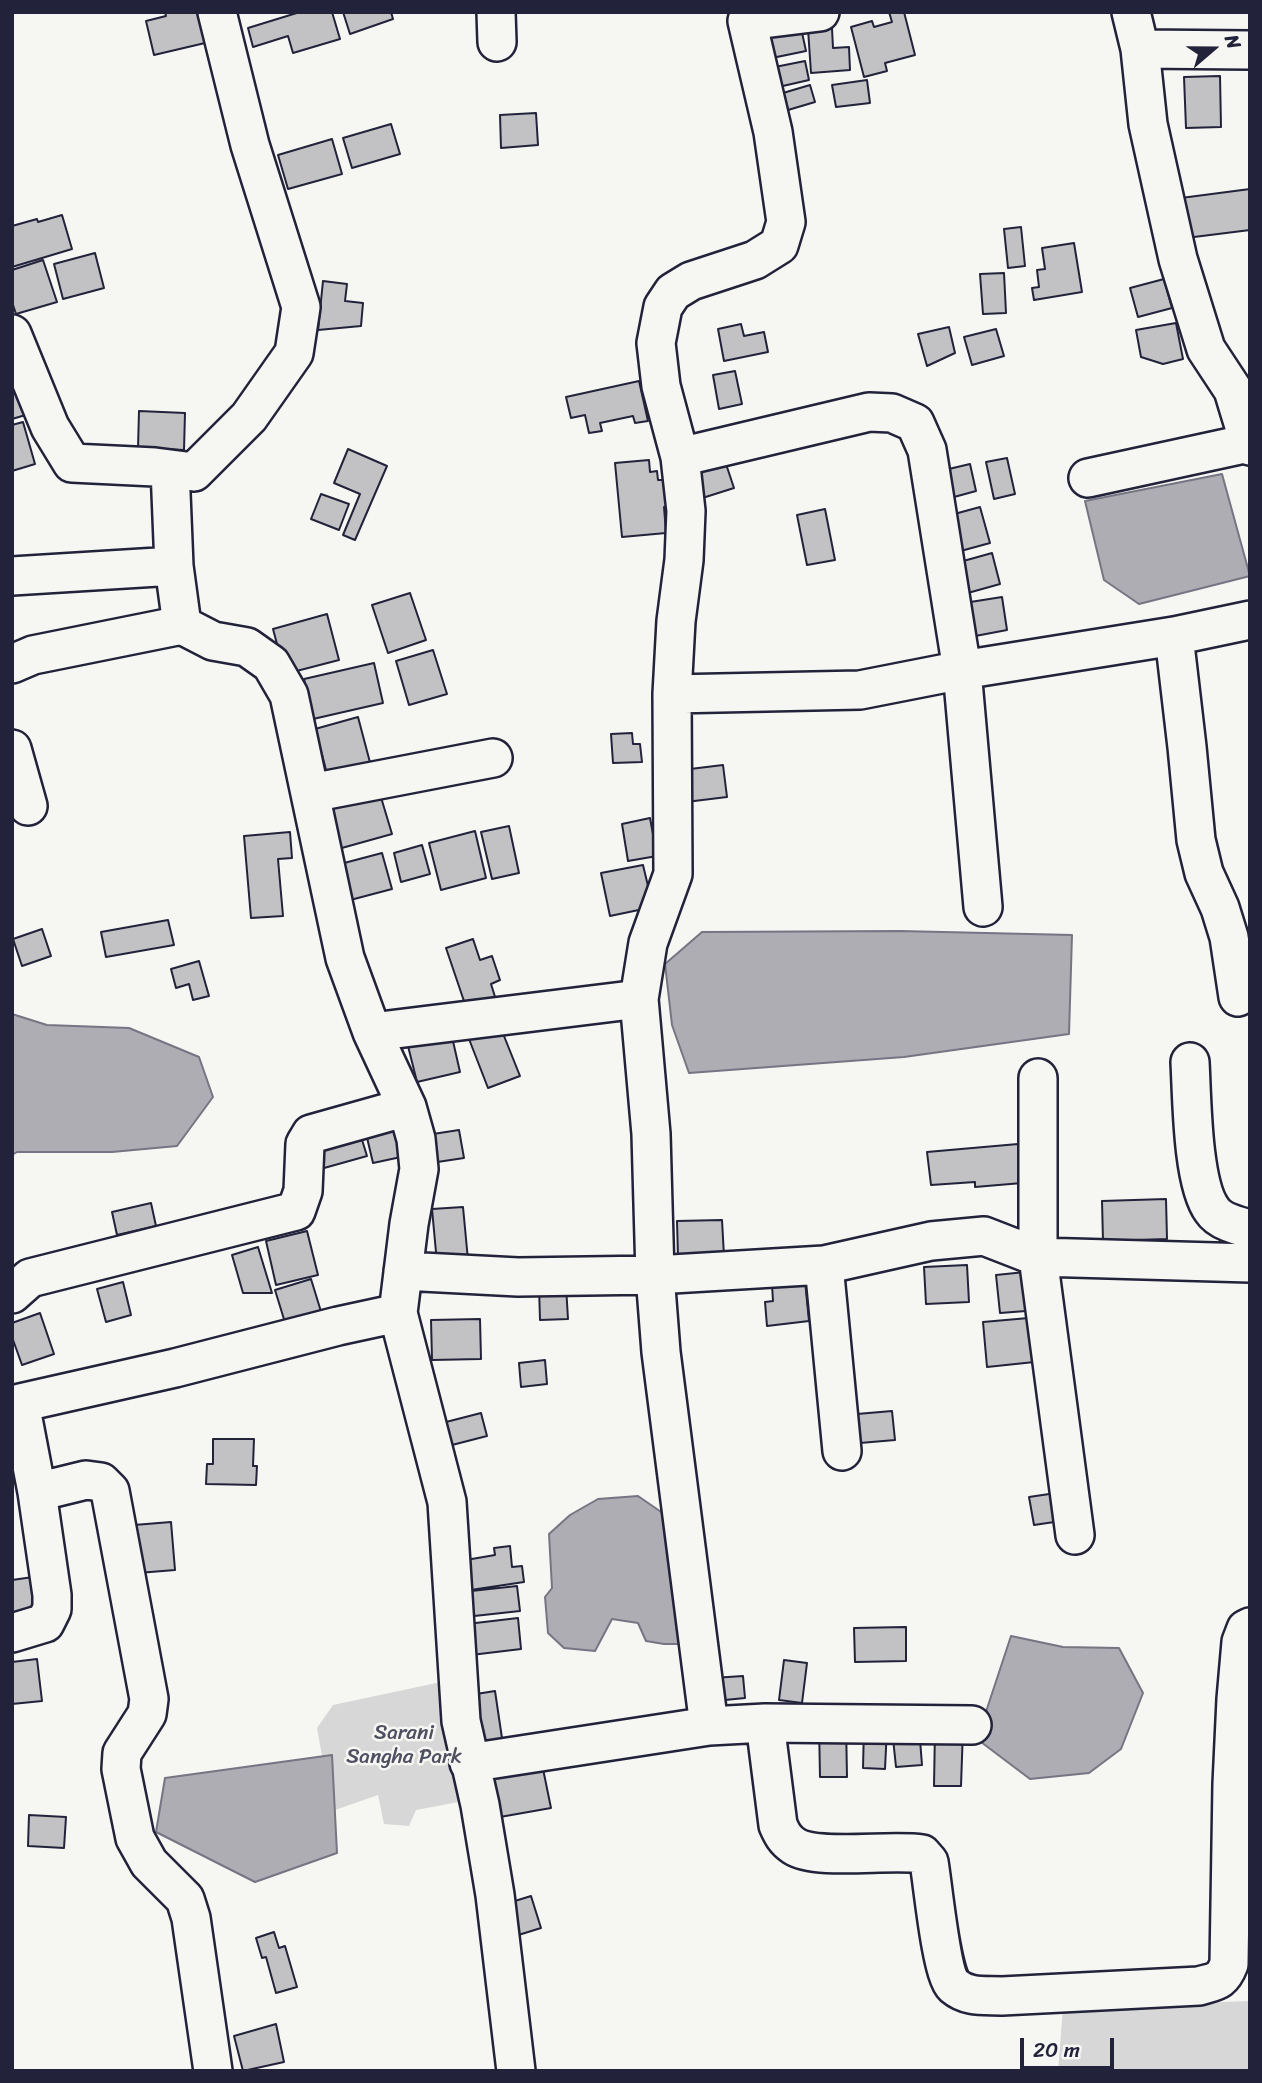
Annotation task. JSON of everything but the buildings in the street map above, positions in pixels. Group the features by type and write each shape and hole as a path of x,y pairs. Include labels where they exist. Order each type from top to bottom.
{"street":[{"path":"12,334 50,427 72,463 194,472 249,416 295,353 301,307 250,145 217,12"},
{"path":"709,1726 661,1352 655,1275 651,1134 639,999 648,943 673,874 672,694 686,511 680,457 661,386 656,343 663,307 673,292 691,281 755,260 779,244 786,222 773,132 746,17 820,12"},
{"path":"1088,478 1249,445 1233,390 1206,349 1178,259 1148,124 1140,49 1130,12"},
{"path":"1140,49 1250,50"},
{"path":"680,457 869,412 892,412 915,423 927,450 961,670 983,906"},
{"path":"170,469 174,566 183,625"},
{"path":"12,576 174,566"},
{"path":"672,694 860,690 961,670 1174,636 1250,620"},
{"path":"12,664 42,653 183,625 213,641 247,647 271,664 289,695 345,958 372,1032 407,1108 416,1139 419,1169 398,1313 447,1502 461,1721 480,1805 495,1895 516,2071"},
{"path":"1174,636 1196,840 1204,873 1220,908 1228,937 1238,997"},
{"path":"12,748 28,806"},
{"path":"311,793 493,758"},
{"path":"372,1032 639,999"},
{"path":"1190,1062 1201,1187 1213,1212 1234,1225 1250,1229"},
{"path":"1038,1078 1038,1257 1075,1535"},
{"path":"12,1294 30,1278 296,1211 303,1191 305,1144 311,1134 407,1108"},
{"path":"403,1271 518,1277 655,1275 824,1265 932,1241 984,1236 1038,1257 1250,1263"},
{"path":"824,1265 842,1451"},
{"path":"12,1633 44,1623 52,1609 37,1492 16,1391 175,1368 398,1313"},
{"path":"37,1492 86,1480 101,1482 110,1491 149,1699 147,1714 122,1753 121,1769 135,1838 149,1863 185,1899 191,1918 213,2071"},
{"path":"765,1723 778,1825 784,1838 797,1848 821,1853 905,1851 922,1854 929,1862 943,1964 953,1985 970,1995 1002,1996 1199,1986 1219,1980 1239,1965 1231,1784 1241,1642 1246,1629 1250,1627"},
{"path":"469,1763 709,1726 765,1723 972,1725"}],"green space":[{"name":"Sarani Sangha Park","path":"441,1682 469,1800 416,1810 409,1826 384,1824 378,1795 335,1810 329,1794 317,1728 333,1705"},
{"path":"1250,2001 1250,2071 1058,2071 1063,2008"}],"shaded area":[{"path":"1222,474 1250,576 1139,604 1104,580 1085,501"},
{"path":"900,931 1072,935 1069,1034 904,1057 689,1073 672,1025 665,964 702,932"},
{"path":"12,1014 47,1025 129,1028 199,1057 213,1097 177,1146 112,1152 17,1152 12,1155"},
{"path":"638,1496 667,1516 681,1644 646,1641 638,1623 612,1619 595,1651 564,1648 548,1633 545,1597 552,1588 549,1534 570,1515 598,1499"},
{"path":"1011,1636 1063,1647 1119,1648 1143,1693 1121,1749 1089,1773 1030,1779 977,1739"},
{"path":"332,1755 337,1853 255,1882 156,1832 165,1778"}]}
